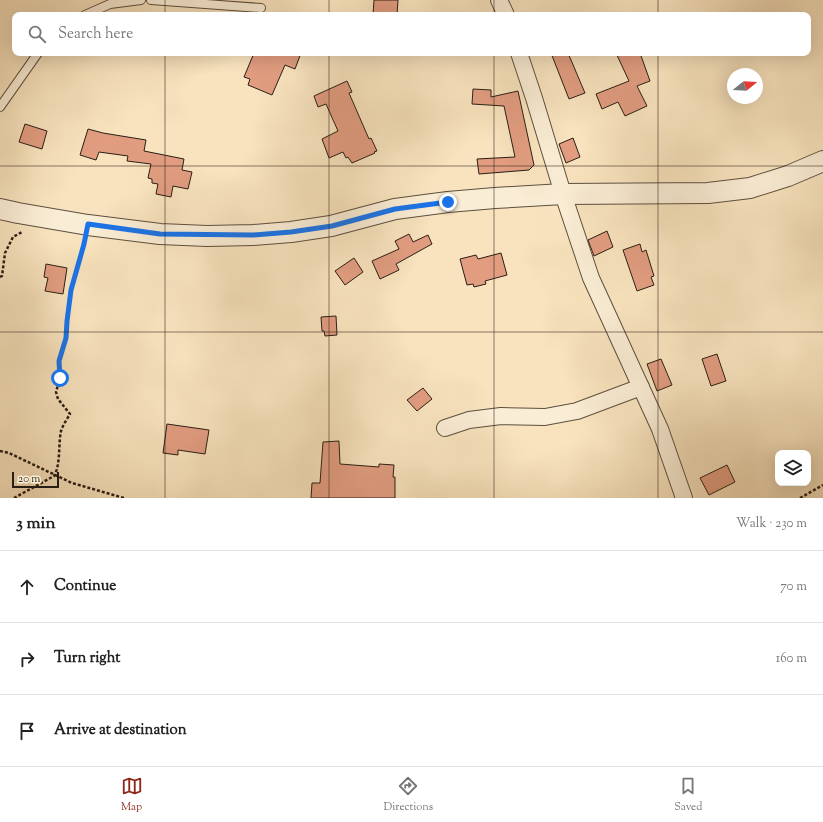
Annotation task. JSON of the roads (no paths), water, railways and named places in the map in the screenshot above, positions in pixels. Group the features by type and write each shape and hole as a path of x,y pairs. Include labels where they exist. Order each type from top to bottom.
{"street":[{"path":"499,0 505,12"},
{"path":"520,56 563,194 594,285 660,429 684,498"},
{"path":"0,208 18,213 160,234 253,235 291,232 332,226 395,209 448,202 563,194 708,193 743,189 788,176 823,161"},
{"path":"445,428 470,420 502,416 545,417 577,411 641,387"}],"lane":[{"path":"92,12 110,4 141,0"},
{"path":"151,0 261,8"},
{"path":"0,107 36,56"}]}
